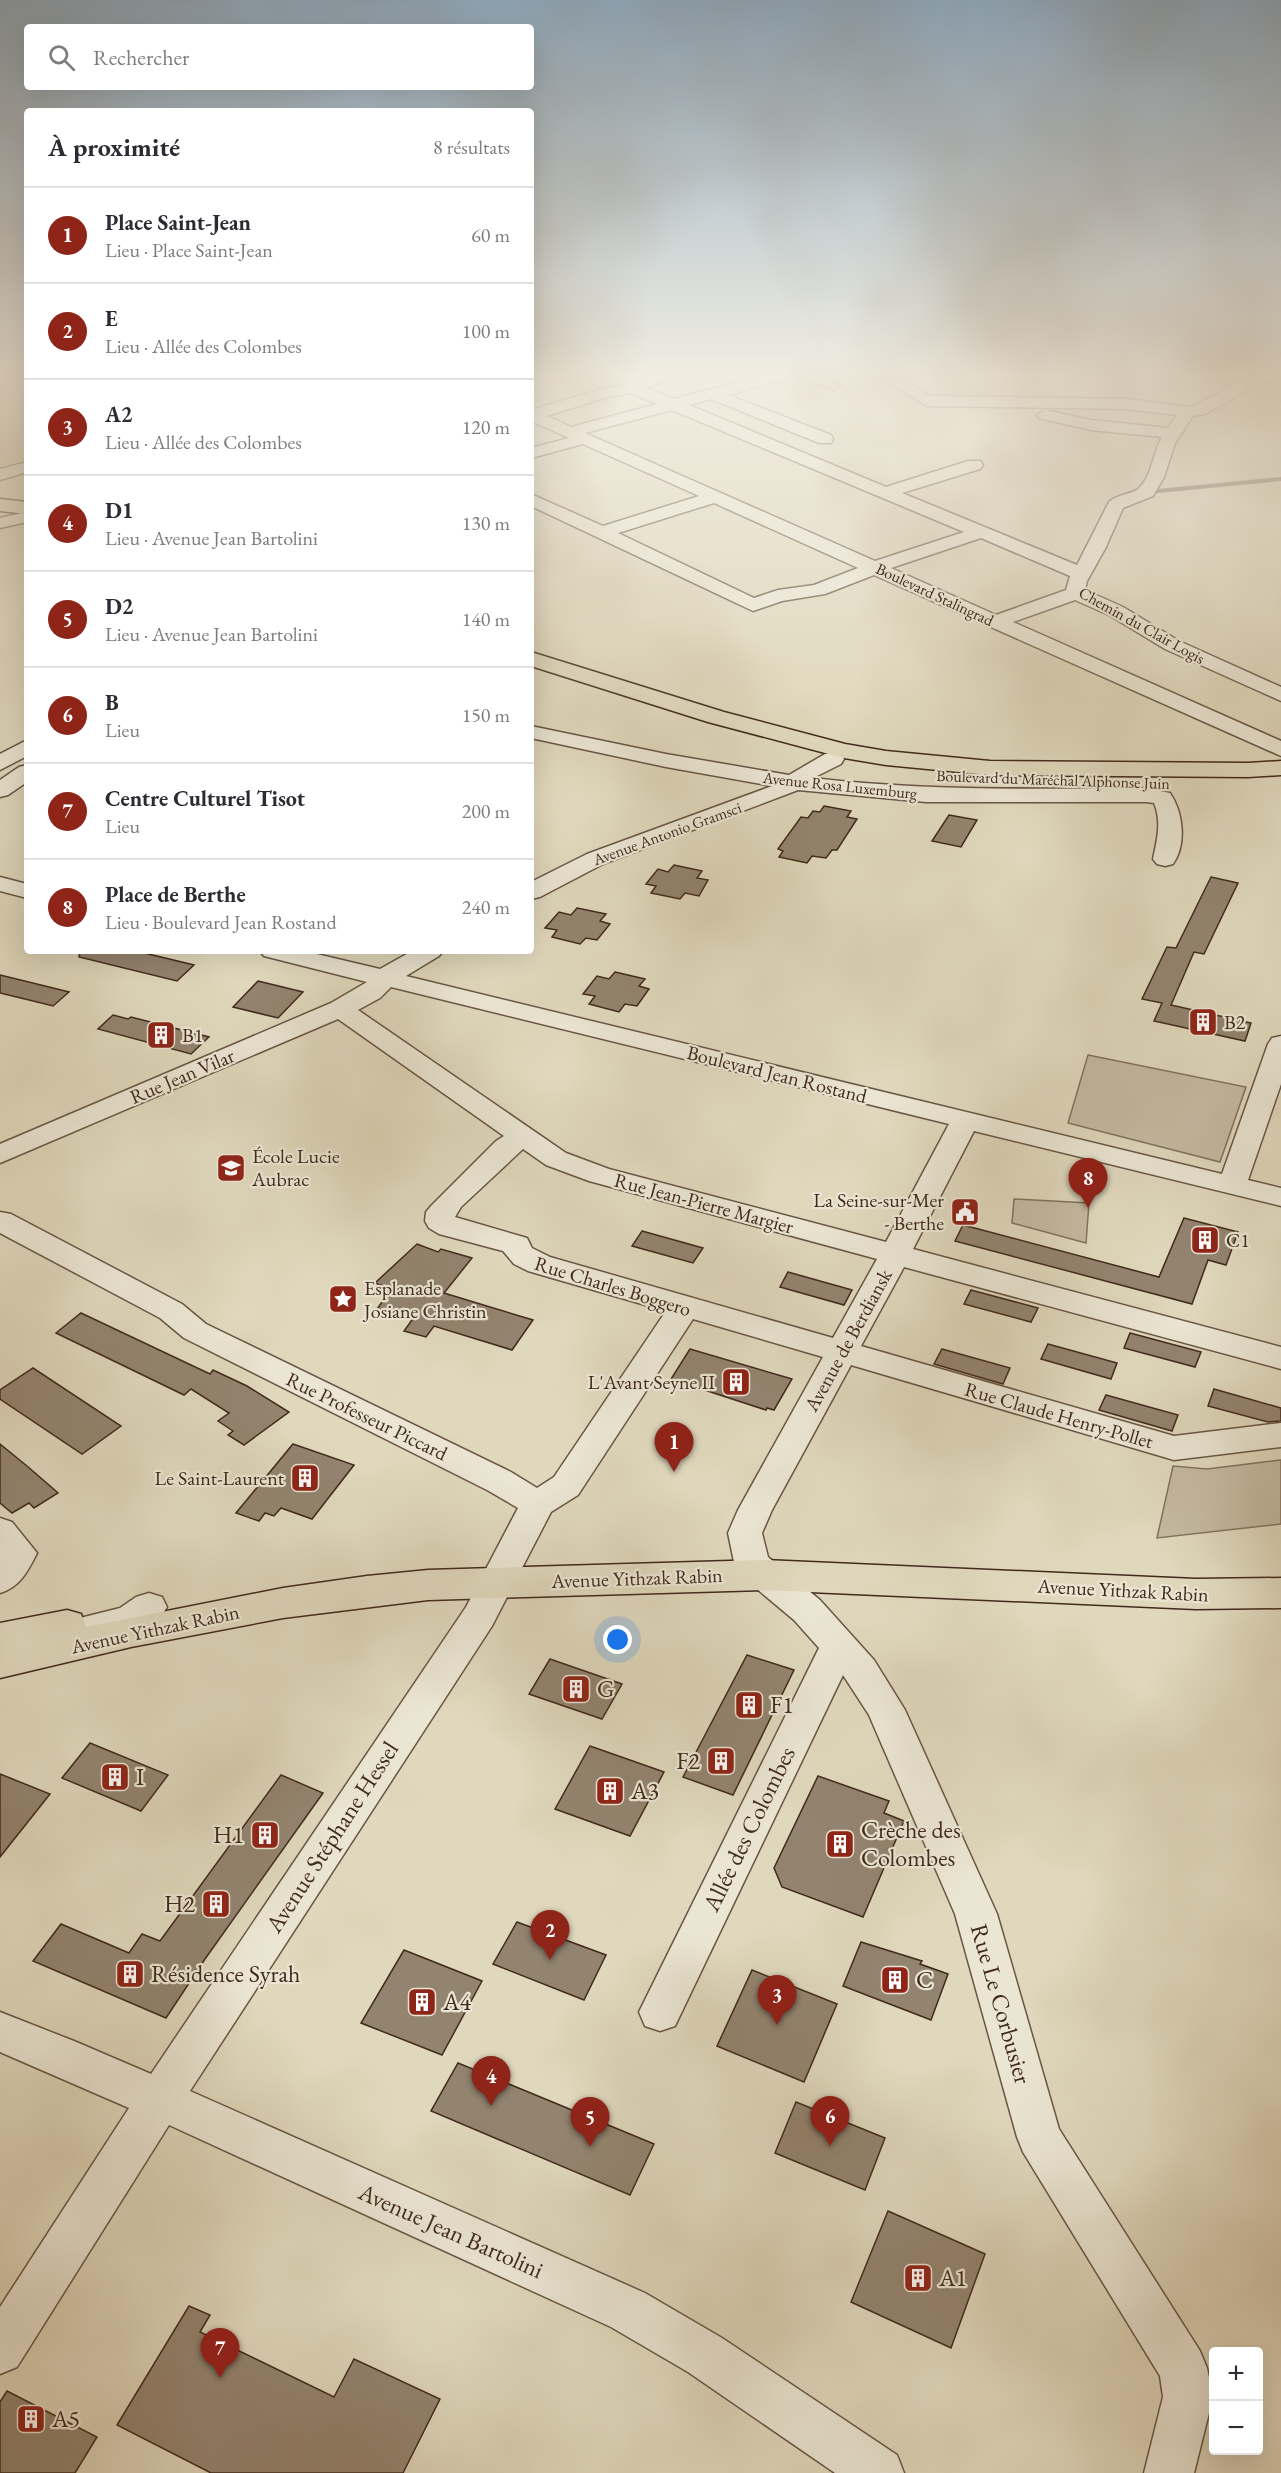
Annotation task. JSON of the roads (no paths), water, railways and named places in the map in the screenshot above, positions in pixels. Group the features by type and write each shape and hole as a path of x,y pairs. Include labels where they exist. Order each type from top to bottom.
{"main road":[{"path":"0,498 24,502"},
{"path":"7,516 24,509"},
{"name":"Boulevard du Maréchal Alphonse Juin","path":"534,660 727,720 844,751 886,758 990,768 1273,760"},
{"name":"Boulevard du Maréchal Alphonse Juin","path":"534,671 685,718 801,770 833,759 951,777 1143,784 1227,781 1273,760"},
{"name":"Avenue Yithzak Rabin","path":"758,1568 1184,1594 1281,1593"},
{"name":"Avenue Yithzak Rabin","path":"4,1652 149,1607 269,1584 346,1573 501,1573 758,1568 1202,1580 1281,1576"},
{"name":"Avenue Yithzak Rabin","path":"4,1652 131,1632 283,1603 501,1573"}],"street":[{"name":"Boulevard Stalingrad","path":"703,491 1207,715 1273,760"},
{"name":"Chemin du Clair Logis","path":"1148,491 1119,502 1078,583 1116,611 1172,645 1281,695"},
{"path":"887,492 981,532 1078,583"},
{"path":"603,532 716,497"},
{"path":"534,500 753,605 778,596 818,590 876,567 981,532"},
{"path":"995,621 1078,583"},
{"name":"Avenue Rosa Luxemburg","path":"534,733 691,765 801,770 894,793 1146,795 1162,798 1168,807 1171,826 1165,859"},
{"path":"0,763 24,749"},
{"name":"Avenue Antonio Gramsci","path":"534,890 595,859 777,792 801,770"},
{"path":"0,790 24,774"},
{"path":"0,884 24,890"},
{"name":"Boulevard Jean Rostand","path":"287,954 388,976 1281,1197"},
{"path":"388,976 425,954"},
{"name":"Rue Jean Vilar","path":"0,1154 352,1002 388,976"},
{"name":"Rue Jean-Pierre Margier","path":"352,1002 523,1137 556,1159 600,1175 1281,1358"},
{"path":"1232,1185 1281,1044"},
{"name":"Avenue de Berdiansk","path":"758,1568 745,1533 755,1510 895,1255 965,1120"},
{"name":"Rue Charles Boggero","path":"523,1137 506,1147 451,1201 441,1212 440,1221 450,1227 516,1245 518,1252 525,1259 539,1264 841,1353"},
{"name":"Rue Professeur Piccard","path":"0,1221 171,1311 195,1331"},
{"name":"Rue Professeur Piccard","path":"0,1240 165,1323 195,1331 499,1481 538,1504"},
{"path":"538,1504 566,1486 684,1308"},
{"name":"Rue Claude Henry-Pollet","path":"841,1353 1174,1448 1281,1435"},
{"name":"Avenue Stéphane Hessel","path":"0,2350 160,2100 478,1616 538,1504"},
{"name":"Rue Le Corbusier","path":"758,1568 807,1610 861,1670 886,1710 976,1914 1039,2137 1183,2368 1188,2397 1169,2473"},
{"name":"Allée des Colombes","path":"660,2012 837,1646"},
{"name":"Avenue Jean Bartolini","path":"0,2032 160,2100 628,2310 705,2355 879,2473"}],"waterway":[{"path":"1148,492 1154,491"}],"place":[{"name":"B2","path":"1203,1022"},
{"name":"B1","path":"161,1035"},
{"name":"École Lucie Aubrac","path":"231,1168"},
{"name":"Place de Berthe","path":"1088,1208"},
{"name":"La Seine-sur-Mer - Berthe","path":"965,1212"},
{"name":"C1","path":"1205,1240"},
{"name":"Esplanade Josiane Christin","path":"343,1299"},
{"name":"L'Avant Seyne II","path":"736,1382"},
{"name":"Place Saint-Jean","path":"674,1472"},
{"name":"Le Saint-Laurent","path":"305,1478"},
{"name":"G","path":"576,1689"},
{"name":"F1","path":"749,1705"},
{"name":"F2","path":"721,1761"},
{"name":"I","path":"115,1777"},
{"name":"A3","path":"610,1791"},
{"name":"H1","path":"265,1835"},
{"name":"Crèche des Colombes","path":"840,1844"},
{"name":"H2","path":"216,1904"},
{"name":"E","path":"550,1960"},
{"name":"Résidence Syrah","path":"130,1974"},
{"name":"C","path":"895,1980"},
{"name":"A4","path":"422,2002"},
{"name":"A2","path":"777,2025"},
{"name":"D1","path":"491,2106"},
{"name":"B","path":"830,2146"},
{"name":"D2","path":"590,2147"},
{"name":"A1","path":"918,2278"},
{"name":"Centre Culturel Tisot","path":"220,2378"},
{"name":"A5","path":"31,2419"}]}
